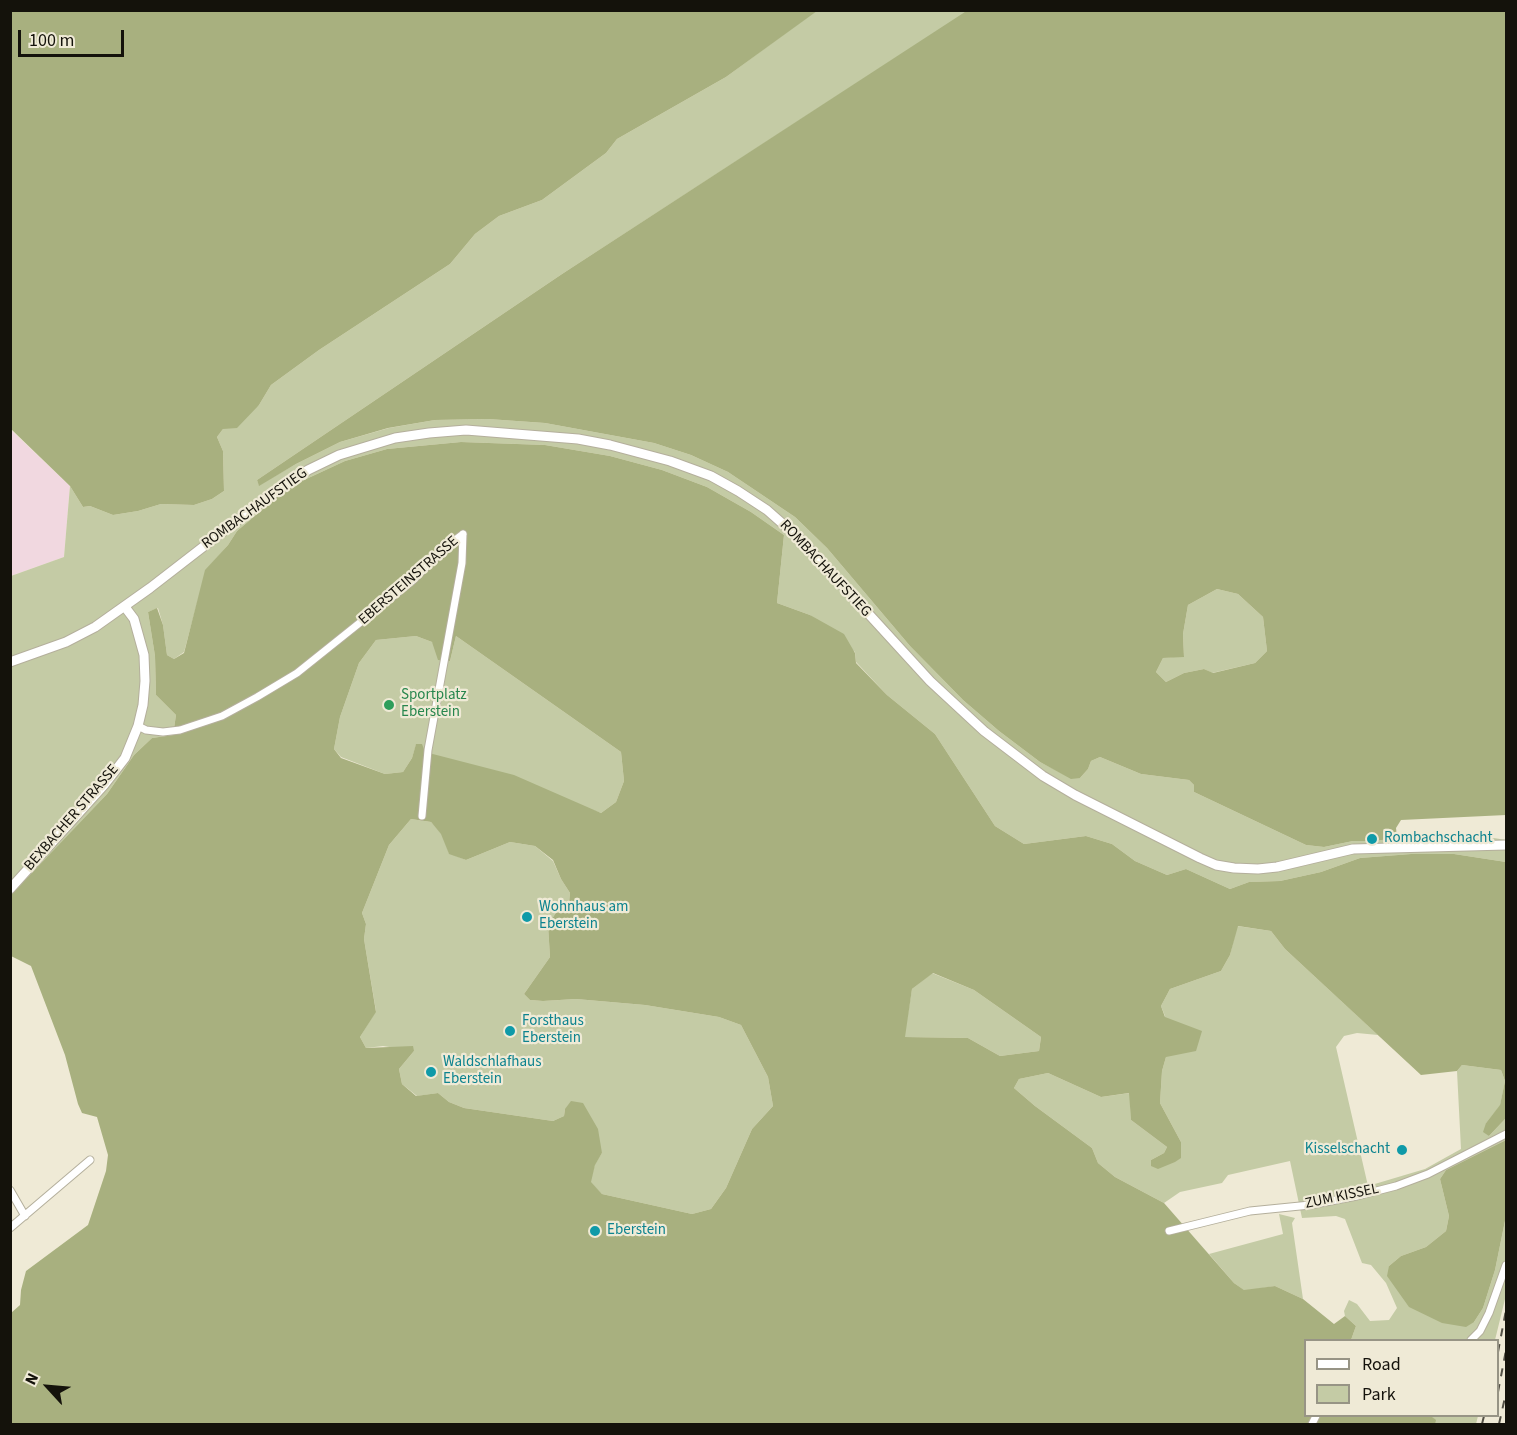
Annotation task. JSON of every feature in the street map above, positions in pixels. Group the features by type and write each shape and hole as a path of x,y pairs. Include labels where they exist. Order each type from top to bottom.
{"main road":[{"name":"ROMBACHAUFSTIEG","path":"10,662 66,642 95,627 125,607 265,499 308,470 339,455 365,446 429,433 466,430 549,436 610,445 670,461 711,476 738,491 767,510 801,540 930,681 976,724 1043,776 1114,816 1216,865 1258,869 1277,867 1353,849 1506,845"},
{"name":"BEXBACHER STRASSE","path":"10,889 104,785 124,758 138,726 143,705 144,656 134,620 125,607"}],"street":[{"name":"EBERSTEINSTRASSE","path":"138,726 146,730 163,732 180,730 222,716 257,697 297,673 412,581 447,546 463,534 462,563 428,750 422,815"},
{"name":"ZUM KISSEL","path":"1169,1231 1250,1211 1310,1205 1357,1196 1396,1185 1428,1174 1506,1134"},
{"path":"10,1228 90,1160"},
{"path":"10,1190 25,1216"},
{"path":"1473,1339 1480,1331 1489,1313 1506,1265"}],"shaded area":[{"path":"10,429 70,486 64,557 11,576"}],"green space":[{"path":"817,10 968,11 562,274 257,480 259,485 340,442 389,428 435,420 488,419 545,423 654,443 691,455 728,472 795,517 827,548 910,646 963,700 1040,762 1071,778 1080,778 1088,769 1091,761 1100,757 1141,774 1189,780 1194,785 1194,792 1306,845 1324,847 1353,841 1377,841 1397,837 1494,838 1506,840 1506,862 1454,854 1411,854 1360,858 1321,872 1280,881 1249,882 1230,889 1186,869 1167,875 1135,861 1112,844 1086,836 1024,844 995,826 935,734 887,695 856,662 855,652 810,615 777,603 784,535 751,512 707,487 662,470 610,456 545,445 461,442 387,449 345,461 289,487 237,531 206,570 184,652 174,659 167,655 158,608 148,612 155,656 156,695 176,715 173,735 152,738 134,755 107,794 11,896 11,576 64,557 70,486 83,507 90,506 113,515 161,504 194,505 212,499 224,491 223,451 217,437 223,429 259,405 271,385 319,350 450,264 475,234 499,216 542,200 606,153 617,139 726,77"},
{"path":"968,10 1506,11 1506,815 1401,820 1396,828 1397,837 1377,841 1353,841 1324,847 1306,845 1194,792 1194,785 1189,780 1141,774 1100,757 1091,761 1088,769 1080,778 1071,779 1040,762 963,700 910,646 827,548 795,517 728,472 691,455 654,443 545,423 488,419 435,420 388,428 340,442 259,486 257,480 562,274","holes":["1217,589 1238,594 1263,617 1267,651 1255,663 1213,673 1204,669 1184,673 1166,682 1156,672 1163,658 1184,657 1183,634 1188,605"]},
{"path":"10,11 817,11 726,77 617,139 606,153 542,200 499,216 475,234 450,264 319,350 271,385 259,405 237,428 223,429 217,437 223,451 224,491 212,499 194,505 161,504 113,515 90,506 83,507 70,486 11,429"},
{"path":"461,442 545,445 610,456 662,470 707,487 751,512 784,535 777,603 810,615 844,634 855,653 856,663 887,695 935,734 995,826 1024,844 1086,836 1112,844 1135,861 1167,875 1186,869 1230,889 1249,882 1280,881 1321,872 1360,858 1411,854 1454,854 1506,862 1506,1118 1489,1136 1483,1132 1486,1123 1500,1105 1505,1081 1501,1070 1462,1065 1457,1071 1421,1075 1285,949 1271,931 1238,926 1230,955 1221,971 1170,989 1161,1006 1165,1017 1202,1031 1196,1051 1166,1057 1162,1071 1160,1103 1181,1142 1181,1158 1158,1169 1151,1166 1151,1160 1164,1153 1167,1147 1131,1120 1129,1093 1101,1097 1048,1073 1019,1079 1014,1088 1092,1148 1098,1163 1115,1177 1164,1203 1234,1283 1244,1290 1275,1286 1303,1299 1334,1324 1345,1316 1356,1326 1351,1339 1304,1339 1304,1417 1432,1417 1436,1420 1435,1424 11,1424 11,1313 20,1305 26,1271 88,1225 106,1171 108,1155 97,1117 82,1113 78,1104 65,1055 31,966 11,956 10,896 107,794 134,755 152,738 173,735 176,715 156,695 155,656 148,612 157,608 163,625 167,655 174,659 184,653 205,570 228,545 237,531 289,487 345,461 387,449","holes":["416,636 432,642 438,660 450,661 456,636 621,752 624,781 616,802 601,813 514,775 425,752 422,744 416,744 412,758 403,772 385,774 341,758 334,749 340,717 359,663 376,640","411,819 431,822 441,834 449,854 466,860 510,842 535,846 553,860 570,893 569,903 559,908 548,925 550,957 524,994 530,1000 576,999 645,1005 719,1017 741,1025 768,1077 773,1106 752,1129 726,1188 711,1209 692,1214 602,1194 591,1182 595,1165 602,1153 598,1129 583,1103 571,1101 565,1109 564,1116 553,1121 464,1108 449,1102 438,1093 416,1096 402,1084 399,1069 414,1051 413,1046 366,1048 360,1037 376,1012 364,939 366,924 362,913 389,845","933,973 974,990 1041,1037 1039,1051 1000,1056 968,1038 905,1037 912,989"]},
{"path":"1217,589 1238,594 1263,617 1267,651 1255,663 1212,673 1204,669 1184,673 1166,682 1156,672 1163,658 1184,656 1183,634 1188,605"},
{"path":"416,636 432,642 450,661 456,636 621,752 624,781 616,802 601,813 425,752 416,745 412,758 403,772 385,774 341,757 334,749 340,717 359,663 376,640"},
{"path":"411,819 431,822 442,834 449,853 466,860 510,842 535,846 553,861 570,893 569,903 559,908 548,925 550,957 524,994 530,1000 576,999 645,1005 719,1017 741,1025 768,1077 773,1106 752,1129 726,1188 711,1209 692,1214 602,1194 590,1182 595,1164 602,1153 565,1109 564,1116 553,1121 464,1108 449,1102 438,1093 417,1096 402,1084 399,1069 414,1051 383,1046 366,1048 360,1037 376,1011 364,939 366,924 362,913 389,845"},
{"path":"1237,926 1271,931 1285,949 1378,1035 1357,1033 1344,1036 1336,1047 1368,1186 1425,1169 1461,1149 1457,1071 1462,1065 1501,1070 1505,1081 1500,1106 1486,1123 1489,1136 1506,1118 1506,1140 1446,1170 1440,1179 1449,1216 1446,1231 1426,1247 1401,1256 1389,1266 1474,1322 1483,1308 1495,1270 1506,1216 1506,1295 1495,1339 1351,1339 1356,1326 1345,1316 1344,1311 1349,1300 1357,1304 1370,1321 1389,1320 1397,1308 1386,1283 1371,1265 1362,1263 1345,1219 1336,1216 1302,1218 1290,1161 1228,1175 1222,1183 1180,1192 1164,1203 1115,1177 1098,1163 1092,1148 1014,1088 1019,1079 1048,1073 1101,1097 1130,1093 1131,1120 1167,1147 1164,1153 1151,1160 1151,1166 1181,1142 1160,1103 1162,1071 1166,1057 1165,1016 1161,1006 1170,989 1221,971 1230,955"},
{"path":"932,973 974,990 1041,1037 1039,1051 1000,1056 968,1038 904,1037 912,989"},
{"path":"1506,1140 1506,1216 1495,1270 1483,1308 1474,1322 1466,1327 1442,1323 1409,1307 1387,1276 1389,1266 1401,1256 1426,1247 1446,1231 1449,1216 1440,1179 1446,1170"},
{"path":"1279,1214 1295,1218 1292,1223 1303,1299 1275,1286 1245,1291 1234,1283 1209,1254 1283,1234"},
{"path":"1432,1417 1478,1417 1476,1424 1435,1424"}],"railway":[{"path":"1499,1347 1506,1310"},
{"path":"1499,1387 1506,1350"},
{"path":"1499,1424 1506,1393"},
{"path":"1482,1424 1484,1417"}],"place":[{"name":"Sportplatz Eberstein","path":"389,705"},
{"name":"Rombachschacht","path":"1372,839"},
{"name":"Wohnhaus am Eberstein","path":"527,917"},
{"name":"Forsthaus Eberstein","path":"510,1031"},
{"name":"Waldschlafhaus Eberstein","path":"431,1072"},
{"name":"Kisselschacht","path":"1402,1150"},
{"name":"Eberstein","path":"595,1231"}]}
